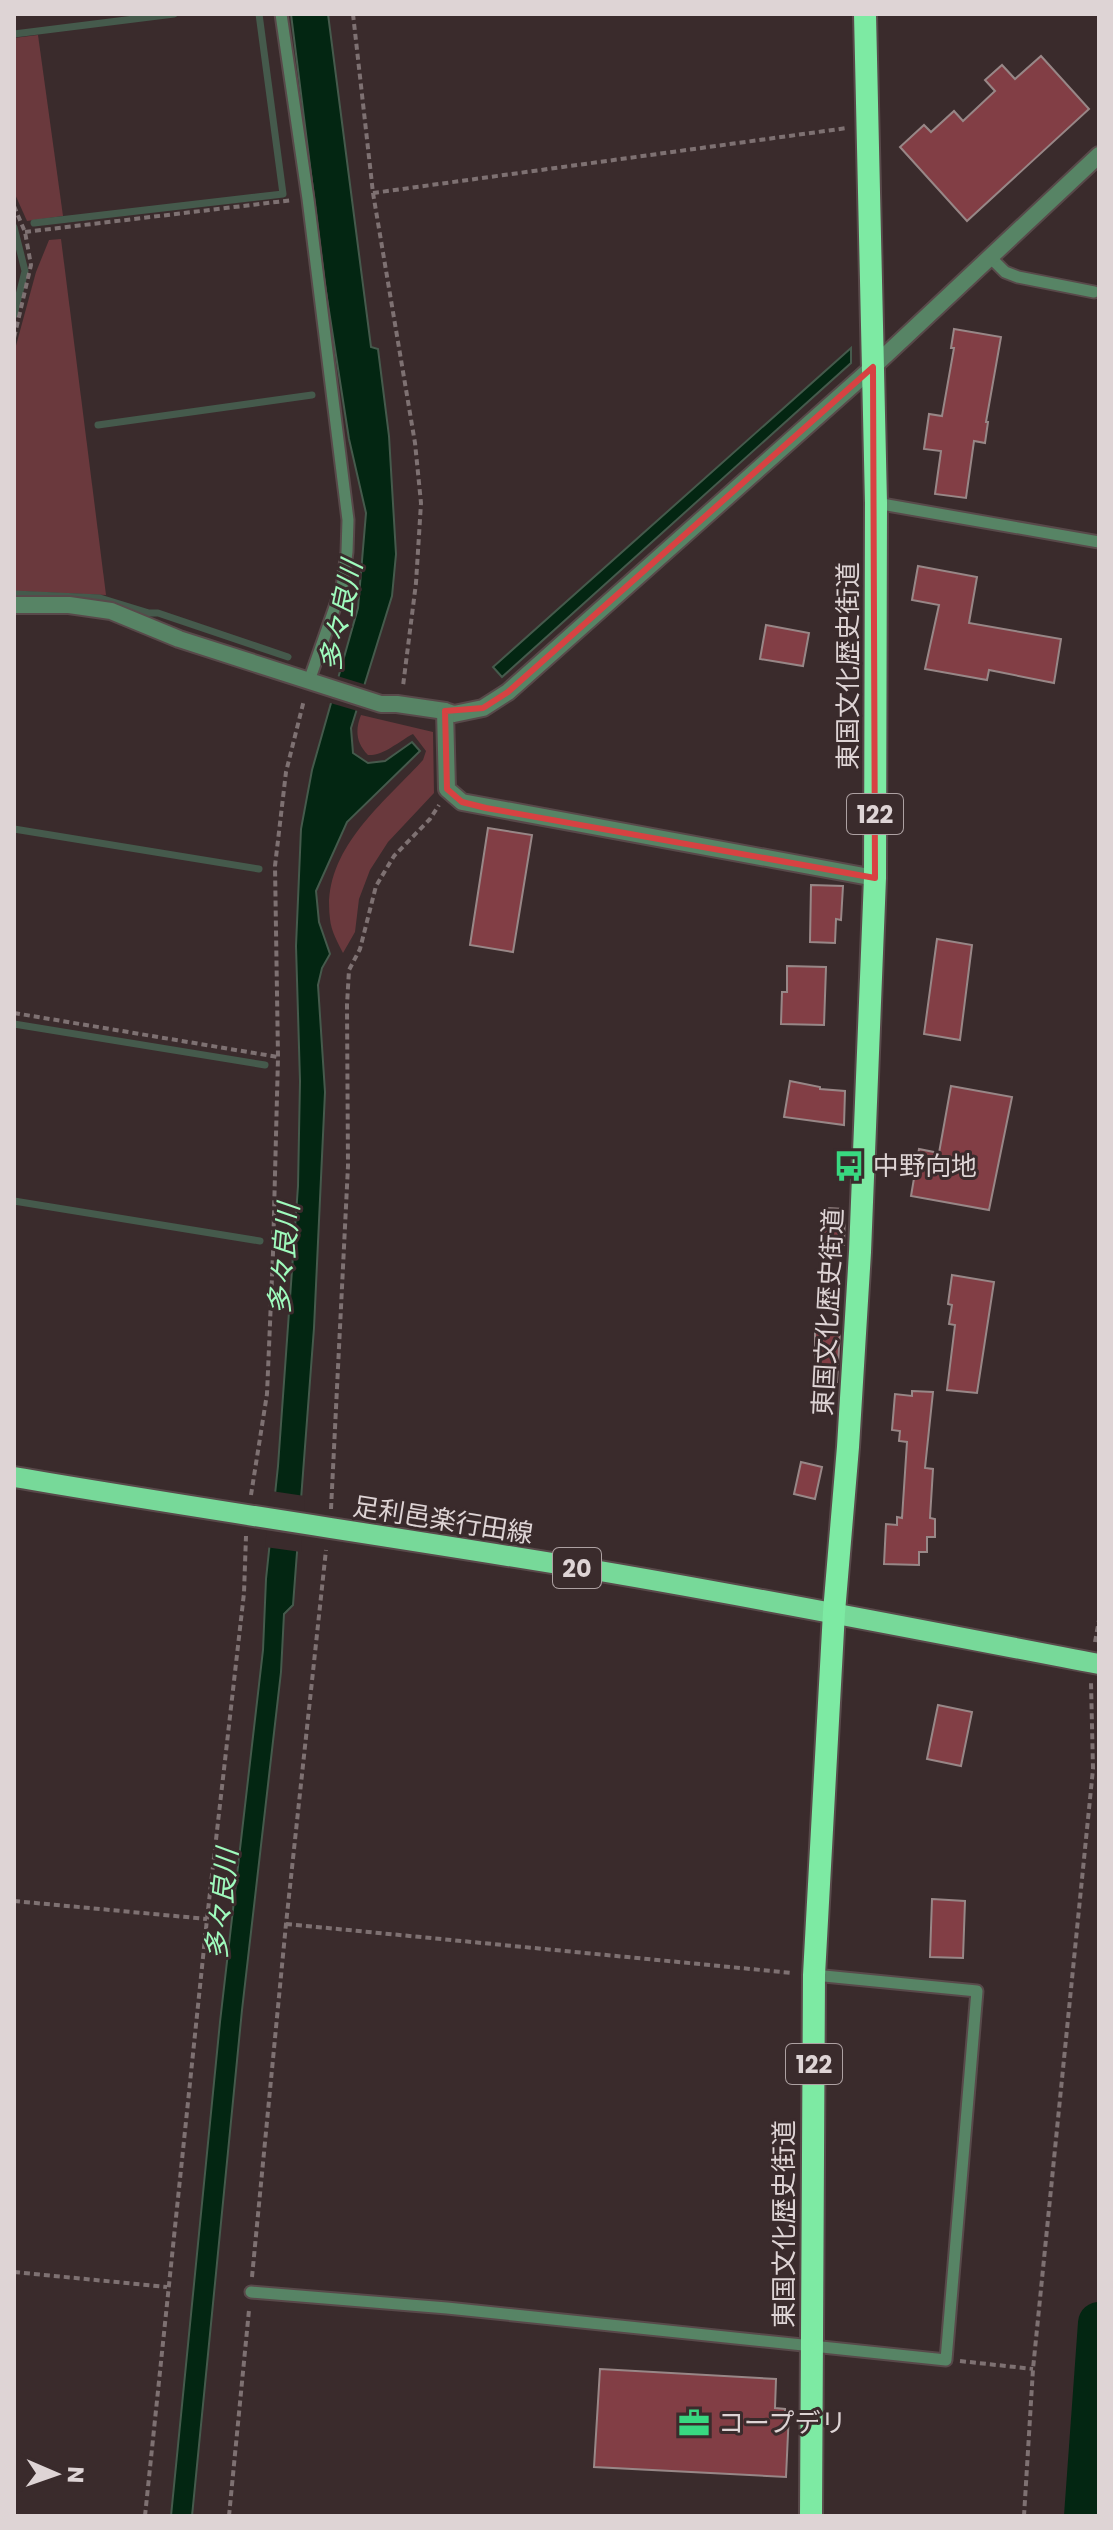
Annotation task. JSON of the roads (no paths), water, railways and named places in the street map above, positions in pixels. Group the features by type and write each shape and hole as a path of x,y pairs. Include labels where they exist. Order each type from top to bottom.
{"highway":[{"name":"東国文化歴史街道","path":"811,2516 814,1975 834,1612 860,1252 875,878 876,503 865,14"}],"main road":[{"name":"足利邑楽行田線","path":"14,1477 575,1567 834,1612 1096,1664"}],"street":[{"path":"14,605 69,605 111,611 179,639 313,683 389,704 454,714 483,708 508,692 873,367 1099,155"},
{"path":"445,711 447,789 462,802 875,878"}],"lane":[{"path":"281,14 308,199 348,520 342,587 313,683"},
{"path":"991,258 1005,272 1018,277 1094,292"},
{"path":"876,503 1099,542"},
{"path":"251,2292 447,2308 946,2360 977,1991 814,1975"}],"waterway":[{"path":"14,34 174,14"},
{"path":"34,223 283,194 259,14"},
{"path":"14,227 25,271 14,315"},
{"path":"98,425 312,395"},
{"path":"14,594 100,598 158,613 288,657"},
{"path":"14,829 259,869"},
{"path":"14,1024 265,1065"},
{"name":"多々良川","path":"14,1201 260,1241"},
{"path":"1085,2516 1099,2323"}],"place":[{"name":"中野向地","path":"849,1166"},
{"name":"コープデリ","path":"694,2423"}]}
